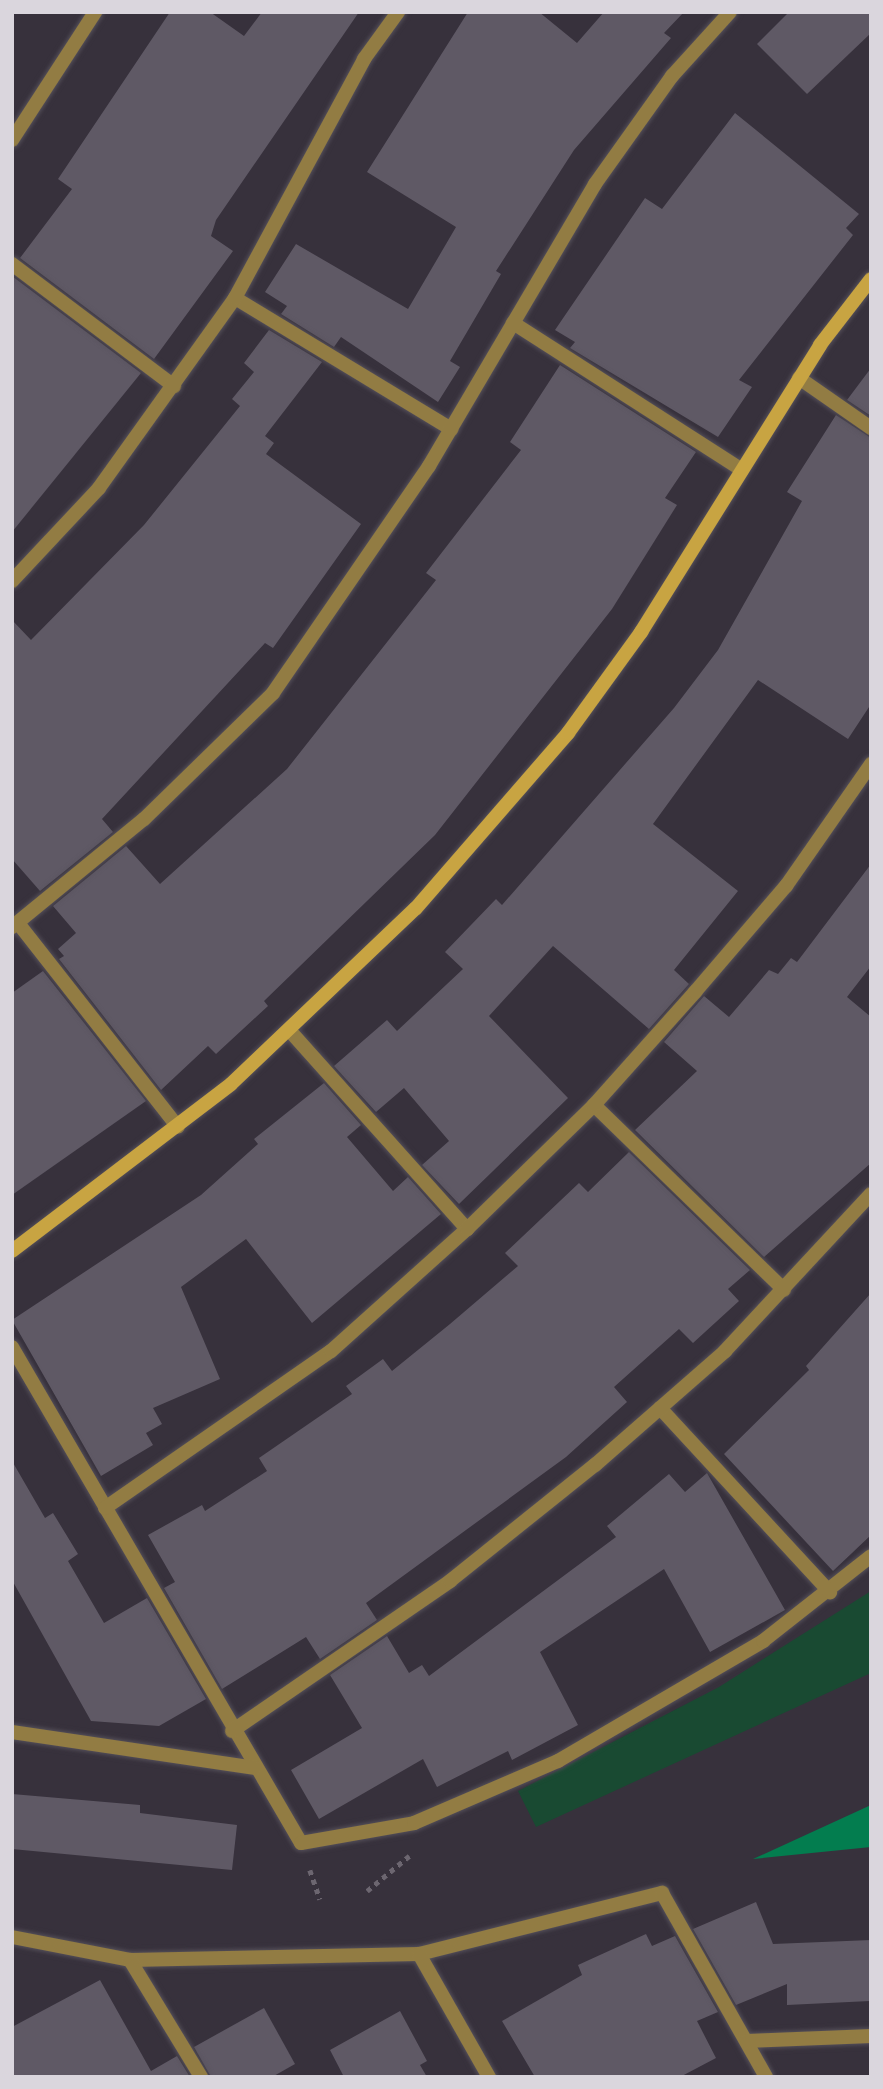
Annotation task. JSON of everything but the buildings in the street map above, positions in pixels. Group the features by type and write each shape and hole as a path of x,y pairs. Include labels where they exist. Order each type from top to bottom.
{"street":[{"path":"12,140 95,12"},
{"path":"12,581 99,488 235,298 364,59 398,12"},
{"path":"178,1127 15,925 144,819 273,693 361,571 451,429 603,173 672,76 730,12"},
{"path":"12,264 174,386"},
{"path":"12,1251 178,1127 290,1031 416,908 568,733 642,632 799,378 871,279"},
{"path":"235,298 451,429"},
{"path":"513,323 742,470"},
{"path":"799,378 871,428"},
{"path":"105,1508 331,1351 467,1228 594,1105 786,886 871,764"},
{"path":"290,1031 467,1228"},
{"path":"594,1105 784,1290"},
{"path":"232,1731 450,1581 660,1408 784,1290 871,1194"},
{"path":"12,1347 232,1731 300,1843 414,1823 558,1761 763,1641 830,1592 871,1556"},
{"path":"660,1408 830,1592"},
{"path":"12,1732 255,1768"},
{"path":"12,1937 130,1960 419,1954 662,1893 766,2077"},
{"path":"419,1954 489,2077"},
{"path":"130,1960 201,2077"},
{"path":"747,2041 871,2036"}],"green space":[{"path":"871,1591 871,1673 536,1827 518,1791 719,1687"},
{"path":"871,1805 871,1847 753,1859"}]}
